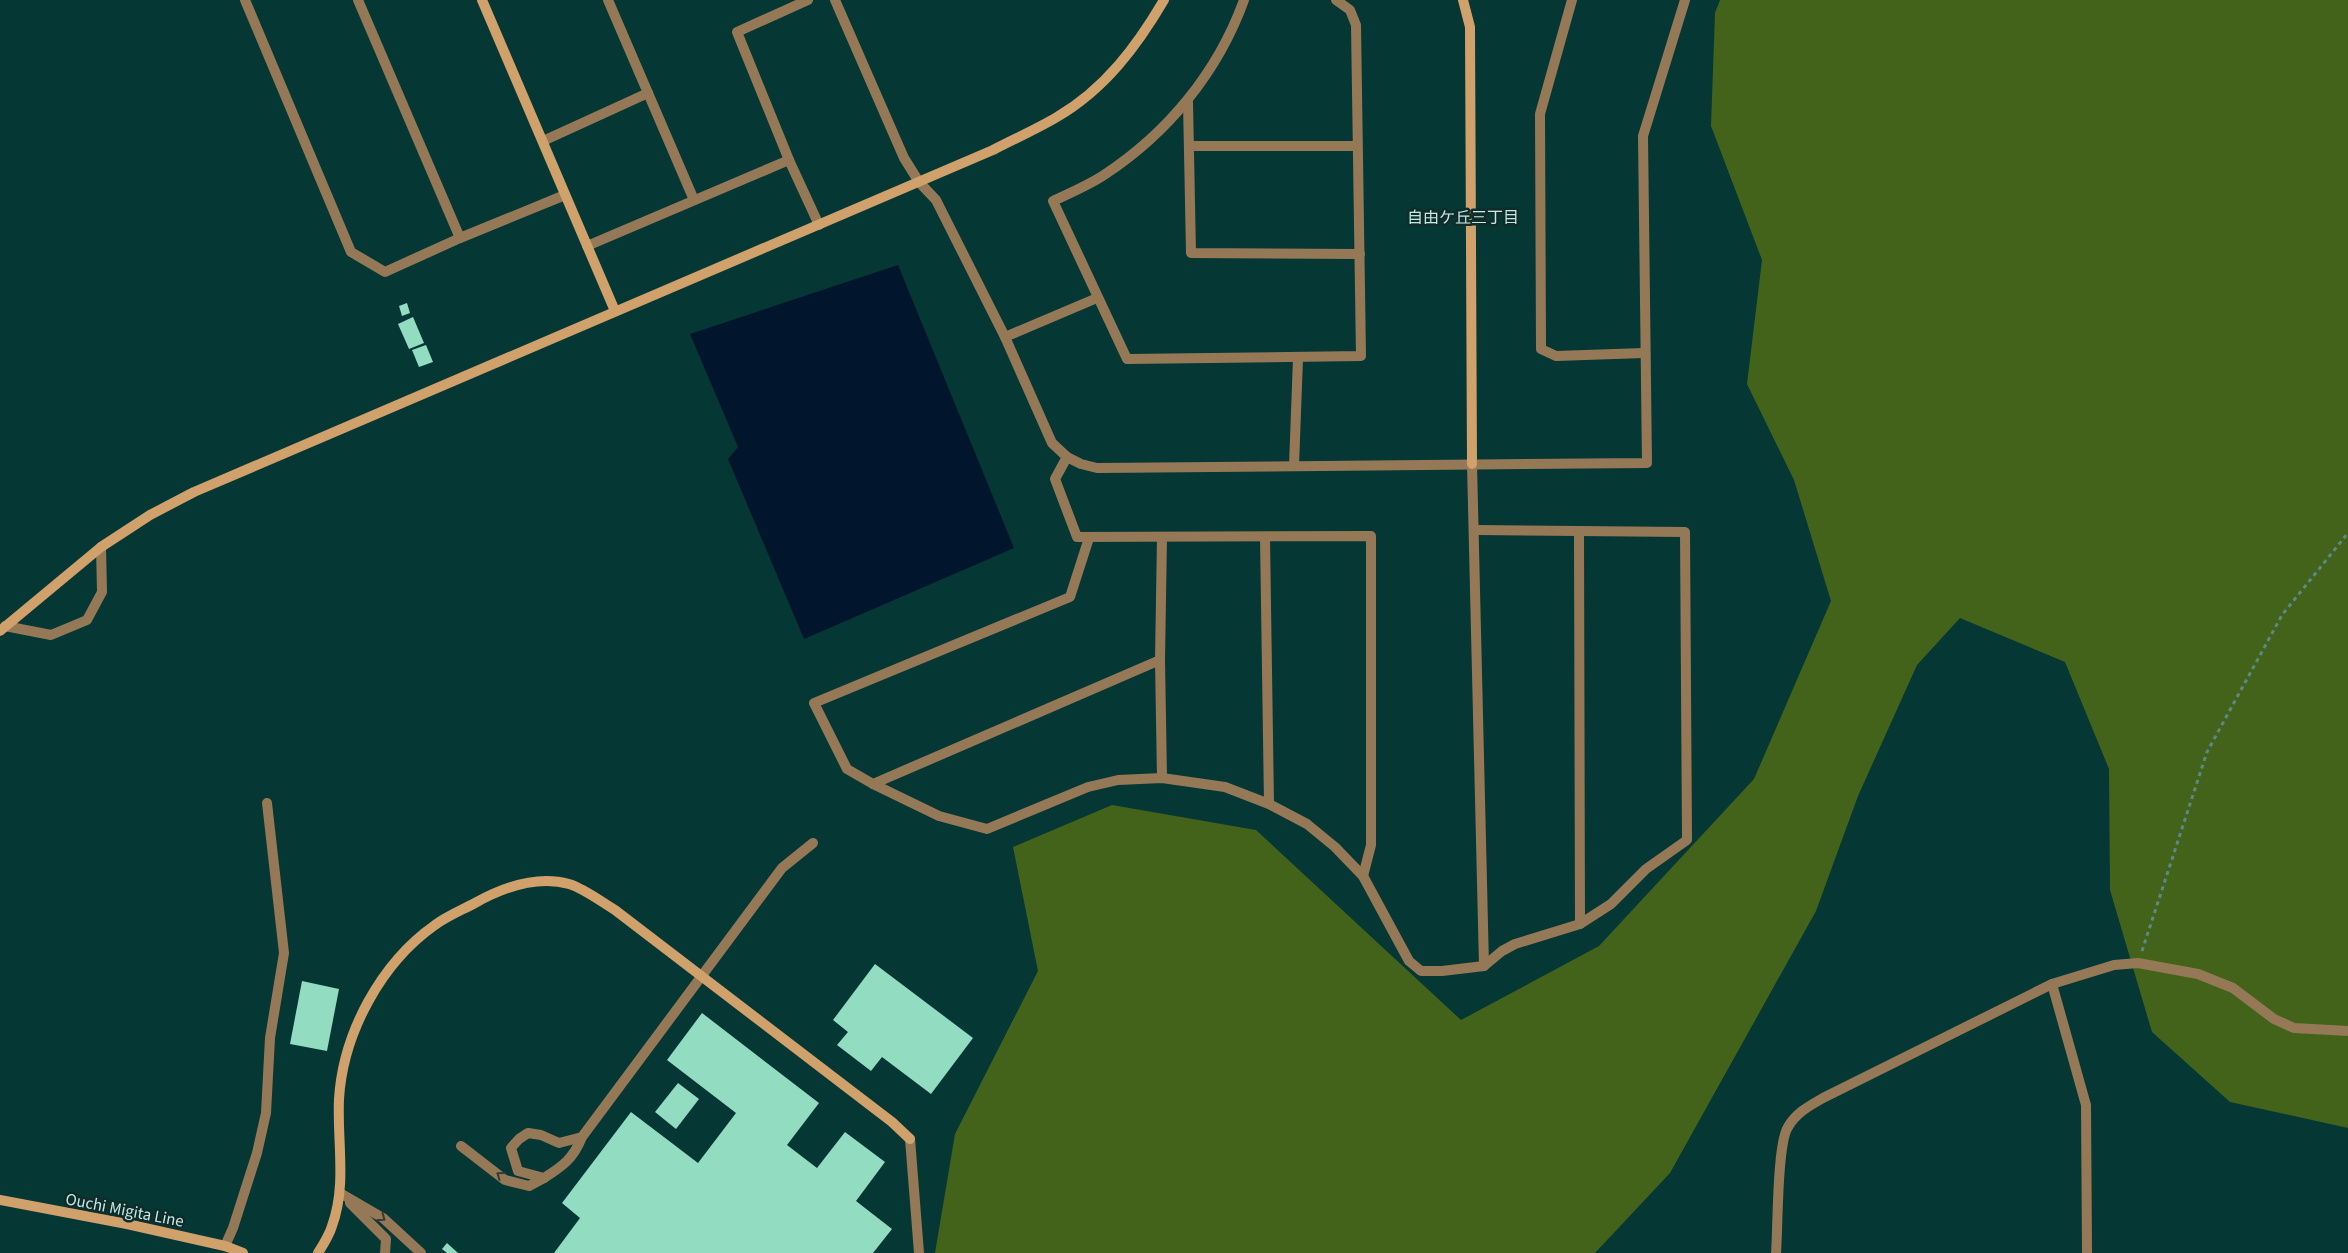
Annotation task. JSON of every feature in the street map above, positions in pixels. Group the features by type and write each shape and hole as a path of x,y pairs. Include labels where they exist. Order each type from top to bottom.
{"street":[{"path":"245,0 351,252 385,272 460,238 565,195"},
{"path":"358,0 460,238"},
{"path":"482,0 615,311"},
{"path":"608,0 694,200"},
{"path":"808,0 737,32 789,160 819,225"},
{"path":"835,0 904,158 919,182 936,200 1005,337 1052,443 1067,458 1098,468 1647,463 1644,353 1643,136 1685,0"},
{"path":"3,629 101,547 150,515 194,492 993,150 1058,117 1092,92 1119,66 1143,35 1164,0"},
{"path":"1244,0 1236,22 1218,57 1188,102 1156,134 1104,176 1053,201 1127,359 1361,356 1356,146 1356,26 1350,10 1336,0"},
{"path":"1463,0 1470,27 1472,464 1484,966"},
{"path":"1572,0 1540,114 1541,349 1556,356 1644,353"},
{"path":"543,141 648,93"},
{"path":"1188,102 1191,253 1360,254"},
{"path":"1189,146 1356,146"},
{"path":"587,246 789,160"},
{"path":"1005,337 1097,298"},
{"path":"1294,466 1298,358"},
{"path":"1067,458 1055,479 1077,537 1371,536 1371,845 1363,876"},
{"path":"1089,538 1070,597 814,703 847,770 939,816 987,829 1088,787 1118,780 1162,778 1225,787 1269,804 1307,824 1335,847 1363,876 1410,961 1420,971 1442,971 1484,966 1502,951 1515,944 1580,924 1611,904 1646,869 1687,840 1685,532 1579,533 1475,530"},
{"path":"1579,533 1580,924"},
{"path":"1162,537 1160,660 1162,778"},
{"path":"1265,537 1269,804"},
{"path":"3,629 51,635 87,620 102,592 101,547"},
{"path":"873,784 1160,660"},
{"path":"225,1246 233,1228 266,1113 270,1038 284,953 267,803"},
{"path":"461,1146 505,1180 529,1186 561,1167 576,1154 582,1137 782,868 812,843"},
{"path":"318,1253 332,1227 340,1193 339,1098 347,1054 365,1008 388,972 410,946 435,925 484,898 512,886 543,882 568,884 588,893 615,910 892,1122 910,1139 919,1253"},
{"path":"1776,1253 1781,1160 1786,1129 1798,1113 1849,1084 2052,984 2114,965 2138,963 2198,974 2233,988 2274,1019 2294,1028 2348,1032"},
{"path":"2052,984 2086,1105 2087,1253"},
{"path":"544,1178 518,1171 511,1148 519,1139 528,1133 541,1135 559,1143 582,1137"},
{"path":"340,1193 386,1239 386,1253"},
{"path":"340,1193 383,1218 421,1253"},
{"name":"Ouchi Migita Line","path":"0,1200 127,1224 225,1246 243,1253"}],"path":[{"path":"2138,963 2207,752 2282,615 2348,533"}],"green space":[{"path":"1720,0 2348,0 2348,1128 2230,1102 2152,1032 2110,890 2109,769 2065,662 1960,618 1917,665 1858,796 1816,911 1670,1173 1595,1253 935,1253 955,1134 1038,971 1013,847 1112,805 1256,830 1461,1020 1599,946 1754,779 1831,601 1794,480 1747,384 1762,260 1711,126 1715,13"}],"water":[{"path":"898,265 1014,548 804,639 728,459 738,447 690,334"}],"building":[{"path":"407,303 410,313 402,316 399,306"},
{"path":"413,317 424,343 409,349 398,324"},
{"path":"426,345 433,362 419,367 412,350"},
{"path":"875,964 973,1038 931,1094 882,1057 871,1071 837,1045 848,1032 833,1020"},
{"path":"302,981 339,989 327,1051 290,1044"},
{"path":"702,1013 819,1103 787,1145 817,1168 845,1132 885,1162 856,1201 892,1229 873,1253 554,1253 580,1218 562,1203 631,1112 698,1163 736,1113 667,1060"},
{"path":"678,1083 699,1099 676,1129 655,1112"},
{"path":"447,1243 458,1253 447,1253 442,1249"}],"district":[{"name":"自由ケ丘三丁目","path":"1463,216"}]}
